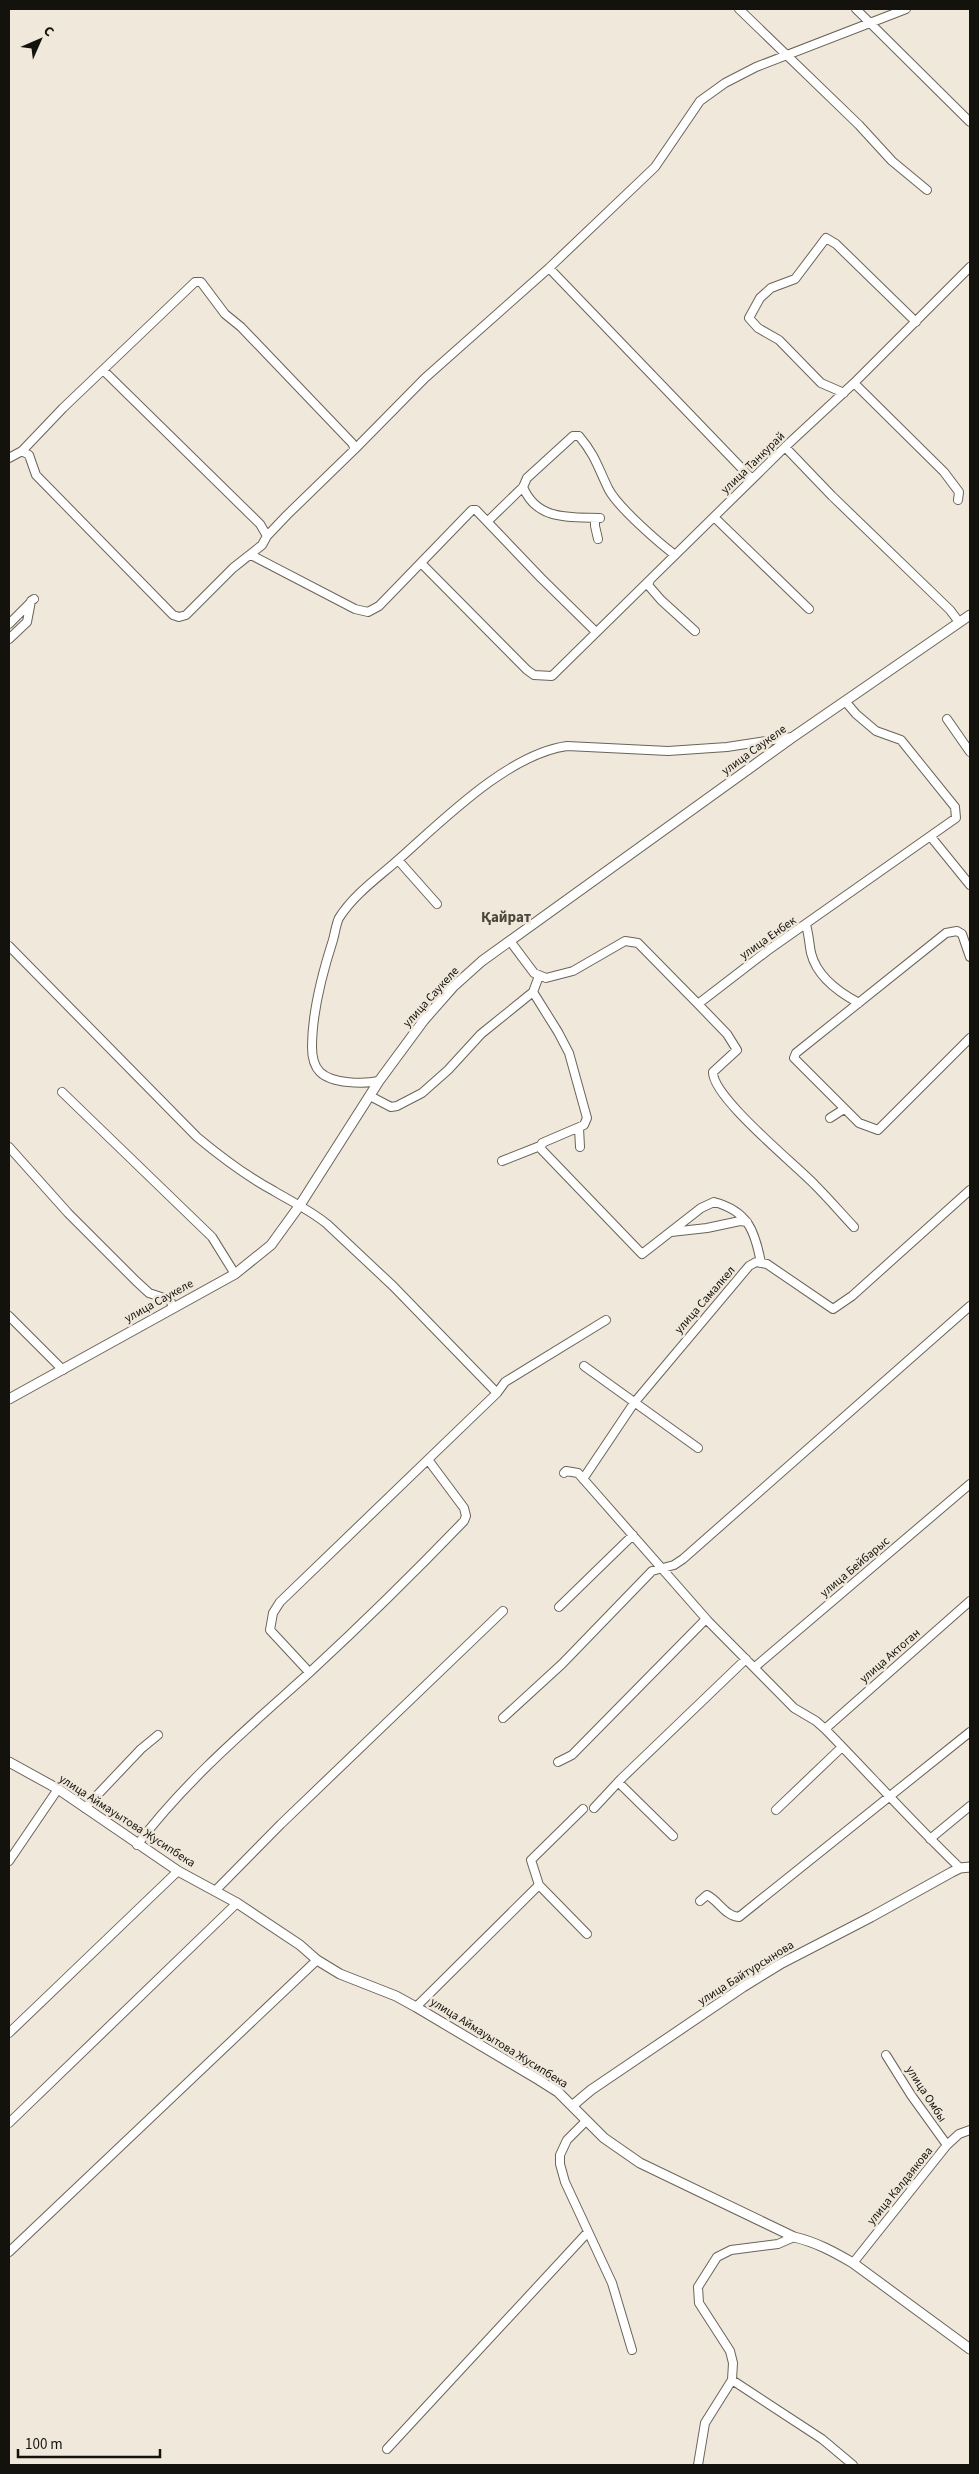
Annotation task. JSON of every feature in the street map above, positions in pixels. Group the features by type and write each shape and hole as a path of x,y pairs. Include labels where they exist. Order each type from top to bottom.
{"street":[{"path":"739,9 859,126 892,161 927,190"},
{"path":"856,9 970,122"},
{"path":"22,451 29,455 36,474 173,615 179,617 186,615 222,578 262,545 267,536 425,378 549,268 655,167 700,101 725,83 748,71 906,9"},
{"path":"844,392 821,383 779,340 758,328 749,318 760,298 771,288 795,279 826,238 836,244 916,322"},
{"name":"улица Танкурай","path":"421,563 527,670 534,676 552,676 752,479 854,383 970,267"},
{"path":"549,268 752,479"},
{"path":"9,458 22,451 195,282 202,282 225,314 241,326 352,442 355,449"},
{"path":"104,371 260,524 267,536"},
{"path":"854,383 944,472 958,492 958,500"},
{"path":"488,520 523,487 527,478 558,449 574,436 579,436 593,453 610,491 626,509 675,555"},
{"path":"785,447 832,496 950,610 959,622"},
{"path":"523,487 526,494 540,508 558,517 598,518 594,526 598,539"},
{"path":"251,555 264,560 355,609 368,612 379,606 472,510 476,510 488,520 541,578 596,632"},
{"path":"714,517 809,609"},
{"path":"262,545 260,556 264,560"},
{"path":"650,580 648,585 661,600 695,631"},
{"path":"9,624 32,600 27,622 9,639"},
{"name":"улица Саукеле","path":"9,1399 235,1274 272,1245 300,1205 379,1081 424,1020 453,987 482,961 793,737 970,615"},
{"name":"улица Енбек","path":"698,1004 767,951 806,926 956,818 955,807 901,740 876,731 856,714 845,701"},
{"path":"947,719 970,752"},
{"path":"379,1081 365,1082 330,1078 320,1072 313,1061 312,1047 323,974 339,919 358,895 461,804 498,777 529,758 552,748 567,746 668,751 727,747 793,737"},
{"path":"931,836 970,885"},
{"path":"398,860 436,904"},
{"path":"806,926 812,954 821,974 845,996 859,1003"},
{"path":"970,957 962,934 952,931 946,933 794,1055 798,1063 859,1123 878,1130 970,1038"},
{"path":"510,941 539,976 553,977 573,971 626,941 631,940 638,943 728,1034 737,1050 713,1072 719,1088 738,1111 795,1168 816,1186 854,1227"},
{"path":"9,946 197,1137 220,1157 273,1191 300,1205 327,1224 380,1273 498,1393"},
{"path":"370,1096 390,1107 397,1106 422,1093 448,1070 481,1034 533,992 539,976"},
{"path":"502,1161 579,1128 586,1123 587,1118 569,1054 558,1032 533,992"},
{"path":"62,1092 212,1237 235,1274"},
{"path":"830,1118 844,1108"},
{"path":"579,1128 580,1146"},
{"path":"540,1146 642,1254 701,1208 714,1202 728,1206 752,1226 761,1263 774,1268 833,1309 852,1296 970,1190"},
{"path":"9,1147 68,1213 136,1281 149,1292 170,1300 173,1307"},
{"path":"671,1232 740,1221 748,1222"},
{"name":"улица Самалкел","path":"583,1479 634,1403 749,1266 756,1262 761,1263"},
{"path":"503,1718 562,1664 652,1571 674,1565 683,1559 970,1306"},
{"path":"9,1316 63,1370"},
{"path":"309,1672 270,1630 273,1613 280,1602 429,1461 498,1393 505,1382 606,1320"},
{"path":"584,1366 698,1448"},
{"path":"137,1845 186,1787 418,1569 464,1521 466,1516 464,1508 429,1461"},
{"path":"564,1473 572,1471 583,1479 706,1619 794,1708 816,1721 825,1729 960,1868"},
{"name":"улица Бейбарыс","path":"755,1667 970,1484"},
{"path":"558,1606 633,1534"},
{"name":"улица Актоган","path":"825,1729 970,1601"},
{"path":"215,1891 281,1824 503,1610"},
{"path":"558,1762 572,1755 706,1619"},
{"path":"594,1808 618,1782 746,1659"},
{"path":"700,1901 707,1896 714,1898 732,1916 739,1917 970,1732"},
{"path":"85,1808 141,1748 158,1735"},
{"path":"776,1810 842,1747"},
{"name":"улица Аймауытова Жусипбека","path":"9,1762 58,1789 137,1845 178,1871 237,1903 300,1945 317,1960 340,1974 396,1996 558,2092 604,2138 646,2166 794,2237 820,2245 853,2263 970,2349"},
{"path":"618,1782 673,1836"},
{"path":"9,1861 58,1789"},
{"path":"930,1839 970,1806"},
{"path":"583,1809 531,1860 539,1885 588,1934"},
{"name":"улица Байтурсынова","path":"572,2106 591,2090 782,1963 960,1868 970,1867"},
{"path":"9,2033 178,1871"},
{"path":"416,2007 539,1885"},
{"path":"9,2123 237,1903"},
{"path":"9,2252 317,1960"},
{"name":"улица Омбы","path":"886,2055 911,2095 947,2145"},
{"path":"586,2121 567,2140 560,2155 560,2164 565,2182 617,2297 632,2350"},
{"name":"улица Калдаякова","path":"853,2263 947,2145 959,2134 970,2132"},
{"path":"387,2449 588,2232"},
{"path":"698,2465 705,2424 732,2380 733,2363 730,2351 699,2303 698,2287 717,2257 731,2250 778,2244 794,2237"},
{"path":"732,2380 822,2439 853,2465"}],"district":[{"name":"Қайрат","path":"506,917"}]}
